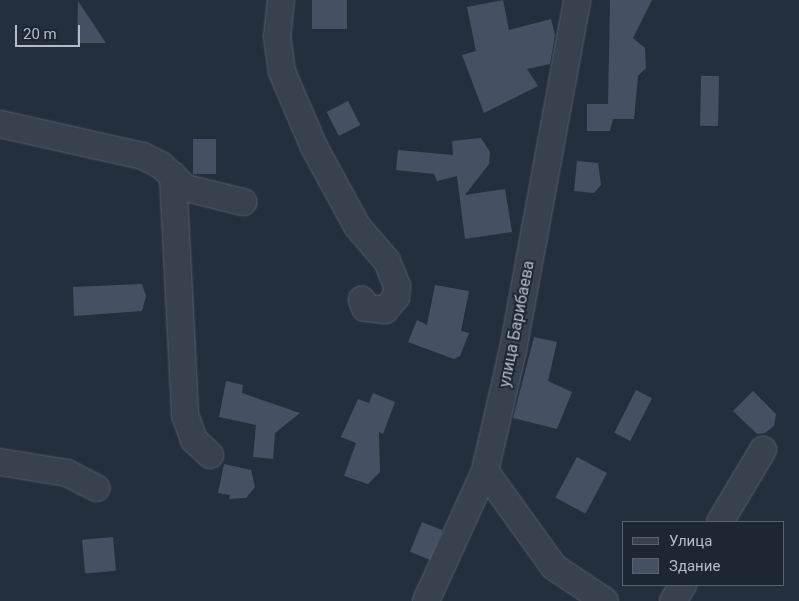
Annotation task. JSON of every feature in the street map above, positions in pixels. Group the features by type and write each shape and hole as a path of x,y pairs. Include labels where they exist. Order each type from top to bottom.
{"street":[{"path":"281,0 278,36 282,72 314,147 357,226 387,260 397,286 396,297 385,310 365,308 362,300"},
{"name":"улица Барибаева","path":"426,601 485,471 513,350 577,0"},
{"path":"0,124 144,156 198,193 243,202"},
{"path":"172,175 185,416 194,440 210,455"},
{"path":"721,521 763,450"},
{"path":"0,462 67,473 96,488"},
{"path":"485,471 554,567 605,601"},
{"path":"673,601 682,586"}],"building":[{"path":"312,0 347,0 347,29 312,29"},
{"path":"503,0 509,30 551,19 555,35 550,64 527,69 538,86 484,113 462,55 476,51 467,7"},
{"path":"610,0 652,0 633,38 645,48 646,68 638,76 634,119 613,119 610,131 587,131 587,104 608,104"},
{"path":"78,1 106,43 77,43"},
{"path":"701,76 719,76 718,126 700,126"},
{"path":"348,101 360,125 339,136 327,112"},
{"path":"481,138 490,152 489,164 465,195 505,189 512,232 465,239 457,176 437,181 434,174 396,170 398,150 453,155 452,141"},
{"path":"193,139 216,139 216,174 193,174"},
{"path":"577,161 598,163 601,185 594,193 574,191"},
{"path":"142,284 146,296 142,311 74,316 73,287"},
{"path":"435,285 469,291 461,331 469,333 460,356 454,359 408,342 417,320 427,325"},
{"path":"534,337 557,342 548,381 572,392 557,429 513,418"},
{"path":"226,381 243,385 242,393 300,413 275,433 273,459 253,457 256,425 219,417"},
{"path":"636,390 652,398 630,441 614,433"},
{"path":"753,391 776,414 774,426 765,433 757,434 733,411"},
{"path":"373,393 395,402 383,434 379,432 380,472 368,484 344,476 356,443 341,437 358,399 369,403"},
{"path":"577,457 607,473 585,514 555,498"},
{"path":"224,464 251,470 255,487 246,498 229,499 230,495 218,493"},
{"path":"422,522 442,530 430,560 410,552"},
{"path":"113,537 116,571 85,574 82,540"}]}
